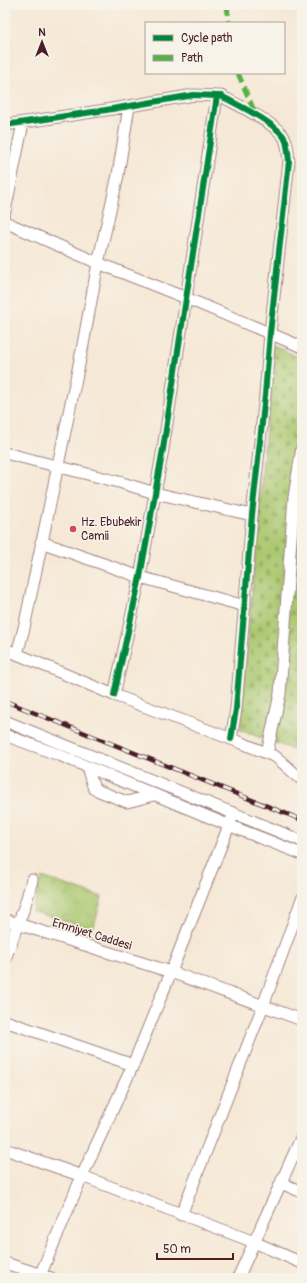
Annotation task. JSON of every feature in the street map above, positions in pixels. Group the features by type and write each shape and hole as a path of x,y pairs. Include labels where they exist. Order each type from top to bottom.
{"street":[{"path":"5,125 194,95 221,96 255,113 277,130 285,139 289,161 252,515 236,709 231,739"},
{"path":"114,695 140,577 163,449 217,96"},
{"path":"17,654 24,628 82,350 98,264 118,175 129,106"},
{"path":"5,211 22,123"},
{"path":"5,222 98,264 186,298 302,347"},
{"path":"267,753 280,694 294,497 302,447"},
{"path":"5,453 119,482 154,493 252,515"},
{"path":"41,542 140,577 245,606"},
{"path":"5,649 114,695 267,753 276,757 302,780"},
{"path":"5,721 302,841"},
{"path":"6,739 87,767 302,854"},
{"path":"87,767 94,789 127,802 154,795"},
{"path":"5,1263 44,1277 82,1176 133,1065 234,813"},
{"path":"5,959 25,905 32,880"},
{"path":"181,1215 263,1006 302,899"},
{"name":"Emniyet Caddesi","path":"5,920 171,972 302,1020"},
{"path":"5,1021 133,1065"},
{"path":"238,1278 302,1136"},
{"path":"5,1150 82,1176 254,1242 302,1263"},
{"path":"281,1183 302,1192"}],"green space":[{"path":"273,345 302,359 302,753 240,730"},
{"path":"42,877 102,897 93,929 32,911"}],"railway":[{"path":"5,701 302,820"}],"marked path":[{"path":"227,5 229,22"},
{"path":"238,74 255,113"}],"cycle path":[{"path":"5,125 194,95 221,96 266,121 281,133 286,141 289,161 252,515 236,709 231,739"},
{"path":"114,695 140,577 163,449 217,96"}],"place":[{"name":"Hz. Ebubekir Camii","path":"73,529"}]}
